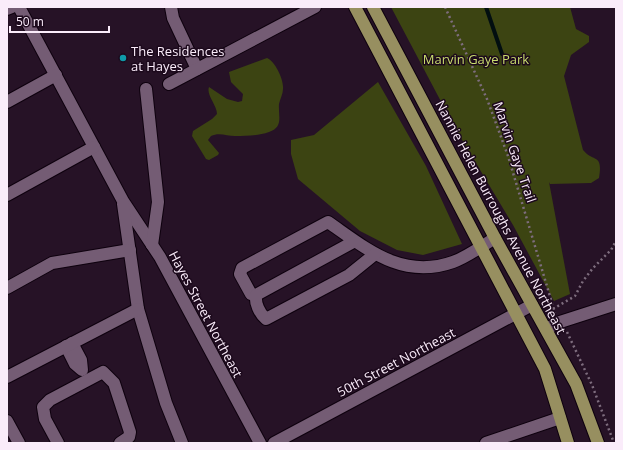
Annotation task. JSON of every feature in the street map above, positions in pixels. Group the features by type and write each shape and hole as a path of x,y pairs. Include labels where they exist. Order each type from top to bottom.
{"main road":[{"path":"355,7 517,313 545,369 568,443"},
{"name":"Nannie Helen Burroughs Avenue Northeast","path":"373,7 495,238 576,384 598,443"}],"street":[{"path":"7,9 12,7"},
{"name":"Hayes Street Northeast","path":"19,7 123,202 152,245 260,443"},
{"path":"171,7 173,18 197,70"},
{"path":"169,84 314,7"},
{"path":"7,102 56,75"},
{"path":"146,89 158,202 152,245"},
{"path":"7,195 94,147"},
{"name":"Hayes Street Northeast","path":"123,202 138,309 166,403 182,443"},
{"path":"355,241 256,295 251,294 240,274 242,268 328,222 375,254 394,264 428,269 454,262 495,238"},
{"path":"7,288 52,263 130,250"},
{"path":"256,295 255,302 262,316 266,319 349,275 375,254"},
{"path":"546,329 560,322 616,304"},
{"name":"50th Street Northeast","path":"274,443 532,306"},
{"path":"7,377 138,309"},
{"path":"69,345 81,360 85,375"},
{"path":"58,443 45,419 43,407 50,400 85,375 103,372 114,383 130,432 129,437 120,443"},
{"path":"486,443 560,418"},
{"path":"7,421 19,443"}],"path":[{"name":"Marvin Gaye Trail","path":"445,7 486,99 508,156 538,250 553,309 575,296 583,281 593,268 611,250 616,242"}],"green space":[{"name":"Marvin Gaye Park","path":"391,7 570,7 576,29 589,36 589,42 571,55 564,76 583,150 599,162 599,178 591,183 550,184 549,182 570,294 554,301 513,225 455,128"},
{"path":"267,58 276,67 283,85 283,93 279,104 279,121 277,127 269,132 256,135 235,136 220,134 211,136 208,140 219,153 209,160 206,159 192,136 193,131 217,114 208,90 209,87 227,99 238,102 242,101 243,94 231,82 229,72"},
{"path":"378,82 426,166 462,244 423,255 397,250 360,231 298,179 291,154 291,140 314,135"}],"waterway":[{"path":"486,7 502,54"}],"place":[{"name":"The Residences at Hayes","path":"123,58"}]}
